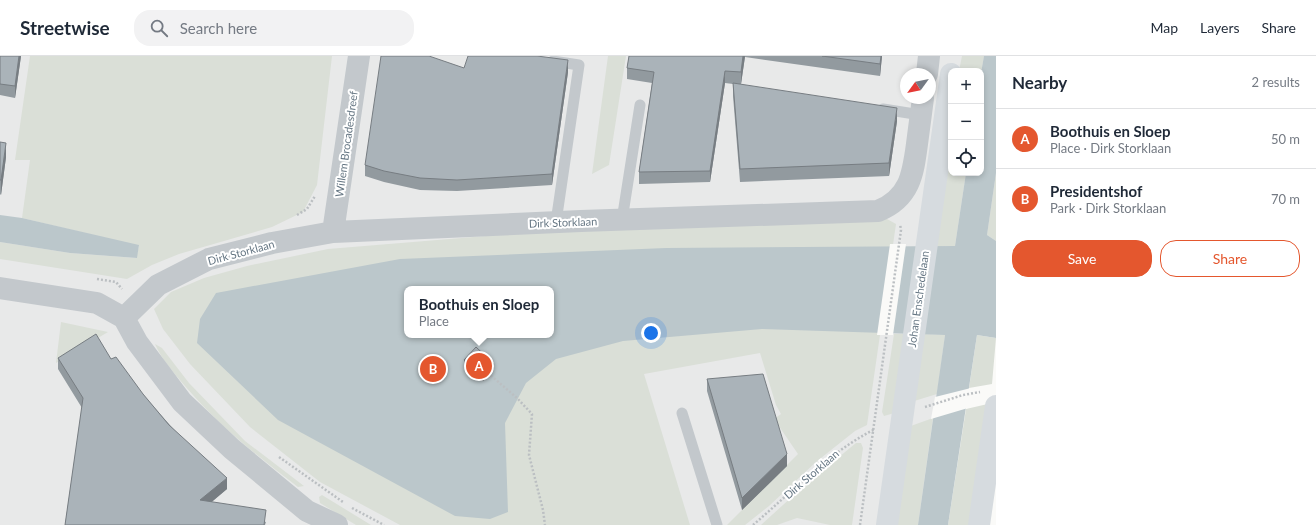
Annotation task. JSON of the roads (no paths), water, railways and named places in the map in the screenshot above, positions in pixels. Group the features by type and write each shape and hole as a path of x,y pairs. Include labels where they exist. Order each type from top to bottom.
{"street":[{"name":"Willem Brocadesdreef","path":"334,232 358,56"},
{"path":"928,68 929,56"},
{"name":"Johan Enschedelaan","path":"952,68 954,56"},
{"name":"Johan Enschedelaan","path":"887,525 904,416 910,354 948,93"},
{"name":"Dirk Storklaan","path":"124,318 158,285 209,259 272,243 334,232 556,222 878,211 896,201 905,190 913,173 922,106"},
{"path":"0,288 97,303 124,318 137,342 182,402 303,518 337,525"},
{"path":"979,525 991,399"}],"lane":[{"path":"545,60 579,65 556,222"},
{"path":"622,220 640,105"},
{"path":"874,108 922,106"},
{"path":"682,413 718,525"}],"place":[{"name":"Boothuis en Sloep","path":"479,366"},
{"name":"Presidentshof","path":"433,369"}]}
